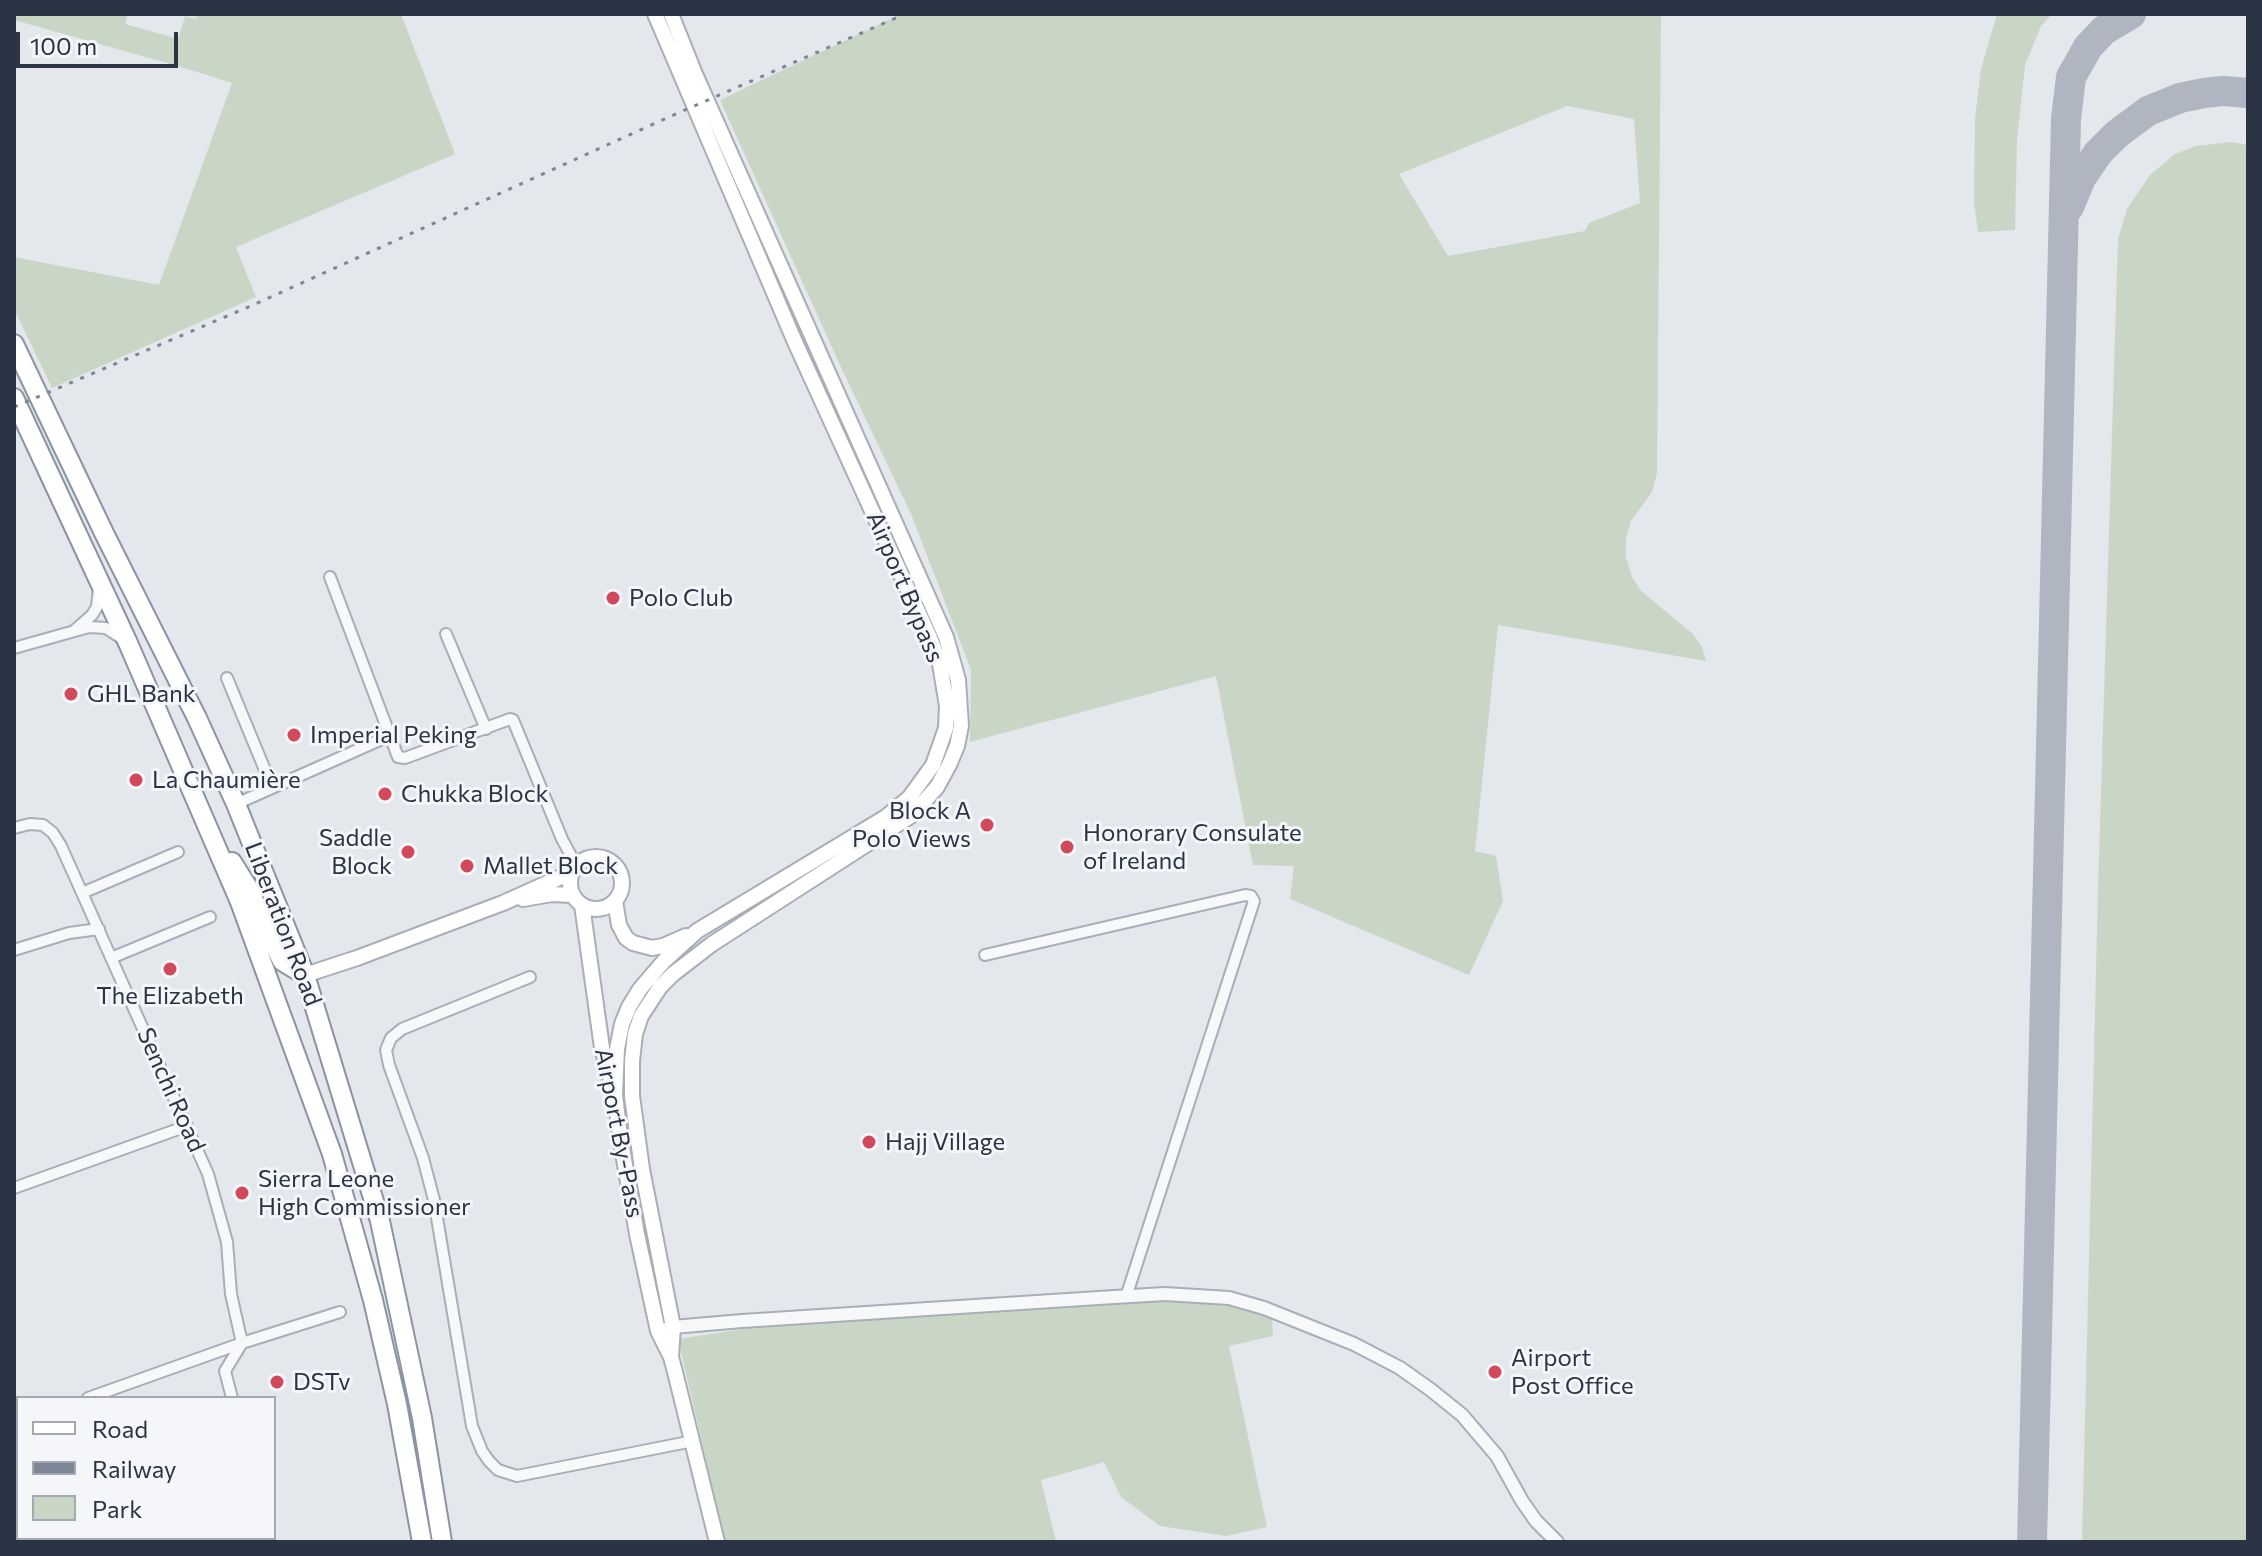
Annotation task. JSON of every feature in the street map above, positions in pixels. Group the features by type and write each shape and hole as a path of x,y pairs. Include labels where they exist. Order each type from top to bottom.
{"highway":[{"name":"Liberation Road","path":"14,344 197,718 236,804 305,975 380,1221 422,1418 442,1542"},
{"name":"Liberation Road","path":"14,398 128,643 216,846 245,915 332,1154 373,1300 397,1404 422,1542"},
{"path":"216,846 224,852 247,886 282,961 305,975"}],"main road":[{"name":"Airport Bypass","path":"615,1095 617,1049 622,1024 640,989 664,961 697,931 868,828 909,798 933,765 941,746 947,706 940,664 930,638 795,342 655,14"},
{"name":"Airport Bypass","path":"632,1096 635,1034 641,1016 660,987 712,944 912,815 937,787 957,746 961,726 958,680 946,637 671,14"},
{"path":"305,975 503,903 574,868 586,858 598,856 610,860 623,879 622,891 615,901 599,909 552,894 503,903"},
{"path":"574,868 569,880 577,900"},
{"name":"Airport By-Pass","path":"577,900 602,1048 615,1095 637,1234 666,1329"},
{"path":"615,901 622,932 626,938 641,946 663,946 697,931"},
{"name":"Airport By-Pass","path":"632,1096 671,1357 717,1542"}],"street":[{"path":"330,577 400,759 510,719 514,721 574,868"},
{"path":"75,630 97,607 100,582"},
{"path":"14,648 89,627 106,628 128,643"},
{"path":"446,634 486,729"},
{"path":"227,678 272,787"},
{"path":"236,804 391,735"},
{"name":"Senchi Road","path":"14,828 36,824 53,833 187,1126 208,1174 223,1223 231,1294 242,1343"},
{"path":"82,893 178,852"},
{"path":"985,955 1245,895 1251,896 1254,901 1126,1297"},
{"path":"111,958 210,917"},
{"path":"14,950 69,933 99,929"},
{"path":"530,977 402,1029 391,1038 386,1050 434,1200 472,1426 489,1461 498,1470 517,1476 693,1441"},
{"path":"14,1188 187,1126"},
{"path":"666,1329 742,1321 1165,1294 1229,1298 1308,1325 1400,1368 1462,1415 1508,1471 1522,1501 1536,1521 1557,1542"},
{"path":"94,1396 340,1312"},
{"path":"231,1396 225,1371 242,1343"}],"green space":[{"path":"15,14 128,14 125,24 178,39 185,16 196,19 197,14 401,14 455,154 236,247 256,297 52,388 14,309 14,257 159,285 232,83 14,20"},
{"path":"901,14 1661,14 1657,473 1652,492 1631,521 1626,538 1626,557 1640,590 1693,634 1702,647 1706,661 1498,625 1475,851 1496,856 1503,901 1469,975 1290,899 1294,866 1253,865 1216,676 970,742 971,670 911,514 720,100","holes":["1567,106 1634,119 1640,203 1589,223 1585,231 1448,256 1399,174"]},
{"path":"1997,14 2052,14 2041,26 2025,65 2017,140 2015,230 1978,232 1974,201 1975,119 1981,69"},
{"path":"2232,142 2248,145 2248,1542 2082,1542 2118,239 2127,209 2150,175 2175,154 2196,146"},
{"path":"1156,1298 1237,1305 1272,1317 1273,1336 1229,1346 1267,1527 1226,1536 1160,1526 1121,1497 1104,1462 1041,1480 1056,1542 725,1542 678,1339 855,1312"}],"taxiway":[{"path":"2032,1542 2066,119 2071,77 2088,47 2104,30 2131,14"},
{"path":"2069,207 2081,178 2098,153 2148,111 2180,98 2204,93 2248,93"}],"railway":[{"path":"14,407 253,305 905,14"}],"place":[{"name":"Polo Club","path":"613,598"},
{"name":"GHL Bank","path":"71,694"},
{"name":"Imperial Peking","path":"294,735"},
{"name":"La Chaumière","path":"136,780"},
{"name":"Chukka Block","path":"385,794"},
{"name":"Block A Polo Views","path":"987,825"},
{"name":"Honorary Consulate of Ireland","path":"1067,847"},
{"name":"Saddle Block","path":"408,852"},
{"name":"Mallet Block","path":"467,866"},
{"name":"The Elizabeth","path":"170,969"},
{"name":"Hajj Village","path":"869,1142"},
{"name":"Sierra Leone High Commissioner","path":"242,1193"},
{"name":"Airport Post Office","path":"1495,1372"},
{"name":"DSTv","path":"277,1382"}]}
